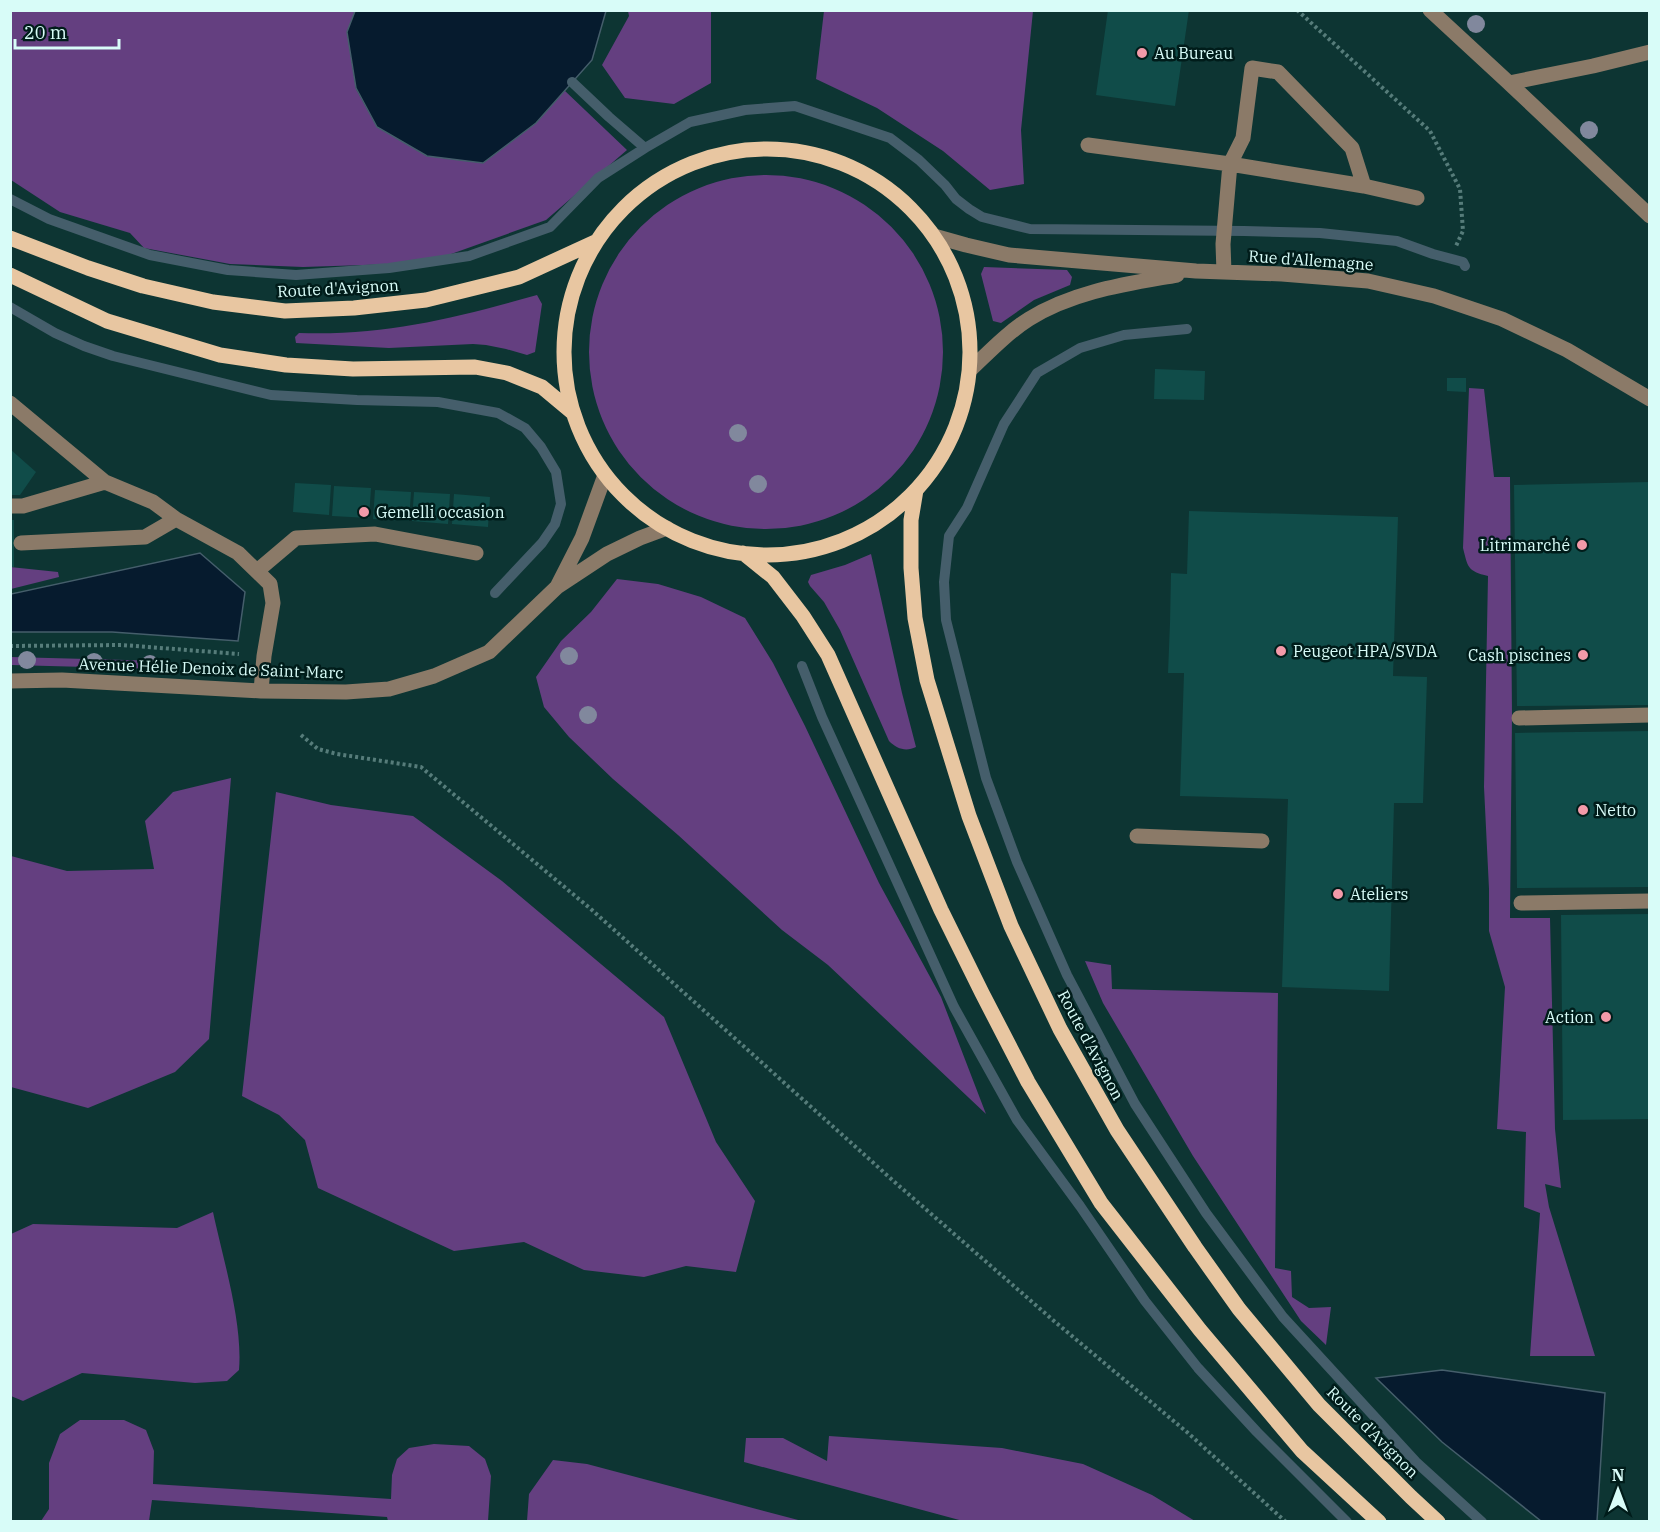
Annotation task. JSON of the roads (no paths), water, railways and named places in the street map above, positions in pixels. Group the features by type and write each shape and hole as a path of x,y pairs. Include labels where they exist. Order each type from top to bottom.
{"main road":[{"path":"763,149 813,154 860,171 901,199 934,236 952,267 964,300 970,334 970,370 964,403 953,434 937,464 916,490 880,521 837,542 790,553 742,553 703,545 667,528 633,505 605,475 586,445 572,412 564,369 565,325 575,282 595,242 627,204 667,175 713,156 763,149"},
{"name":"Route d'Avignon","path":"10,238 143,286 213,302 285,311 354,308 426,300 519,277 595,242"},
{"path":"10,275 107,321 220,355 286,365 353,369 475,368 507,373 542,387 572,412"},
{"name":"Route d'Avignon","path":"916,490 911,520 911,568 915,618 927,680 969,816 1006,915 1060,1029 1117,1130 1239,1309 1319,1405 1438,1521"},
{"path":"742,553 773,577 803,616 828,655 941,910 981,993 1028,1082 1101,1203 1200,1330 1302,1451 1379,1521"}],"street":[{"path":"1430,10 1650,216"},
{"path":"1509,83 1650,52"},
{"path":"1224,272 1223,244 1230,164 1243,138 1252,68 1278,72 1352,148 1364,186"},
{"path":"1088,145 1230,164 1364,186 1417,198"},
{"name":"Rue d'Allemagne","path":"934,236 1009,255 1196,271 1368,281 1434,296 1502,319 1567,350 1650,399"},
{"name":"Rue d'Allemagne","path":"970,370 1004,338 1030,319 1071,299 1120,285 1196,271"},
{"path":"1624,383 1650,389"},
{"path":"10,403 105,482 153,502 176,519 238,553 270,584 273,603 261,690"},
{"name":"Avenue Hélie Denoix de Saint-Marc","path":"557,587 582,538 605,475"},
{"path":"10,506 23,506 105,482"},
{"path":"21,543 145,537 176,519"},
{"name":"Avenue Hélie Denoix de Saint-Marc","path":"10,681 62,680 346,692 388,689 434,676 489,652 557,587 608,554 667,528"},
{"path":"257,571 296,538 375,534 476,553"},
{"path":"1520,718 1650,715"},
{"path":"1137,836 1262,841"},
{"path":"1521,903 1650,901"}],"water":[{"path":"355,10 606,11 592,60 536,123 483,163 427,156 377,127 356,88 347,32"},
{"path":"200,553 245,592 238,641 112,632 11,632 11,594"},
{"path":"1442,1370 1605,1393 1597,1521 1541,1521 1442,1442 1376,1378"}],"waterway":[{"path":"572,82 645,148"},
{"path":"10,199 49,219 150,255 228,270 296,275 389,268 469,256 550,227 598,178 690,122 745,110 795,106 890,138 919,160 956,199 969,209 982,217 1030,229 1320,233 1397,241 1463,262 1465,266"},
{"path":"10,307 55,333 113,356 271,395 438,402 498,413 525,428 541,447 556,472 561,504 555,524 542,543 495,593"},
{"path":"1187,329 1124,335 1080,348 1037,373 1004,424 967,508 949,536 944,582 946,620 986,778 1017,862 1067,975 1135,1104 1206,1213 1283,1317 1416,1462 1482,1522"},
{"path":"802,666 822,717 954,1007 1017,1120 1145,1301 1198,1368 1257,1432 1347,1522"}],"place":[{"name":"Au Bureau","path":"1142,53"},
{"name":"Gemelli occasion","path":"364,512"},
{"name":"Litrimarché","path":"1582,545"},
{"name":"Peugeot HPA/SVDA","path":"1281,651"},
{"name":"Cash piscines","path":"1583,655"},
{"name":"Netto","path":"1583,810"},
{"name":"Ateliers","path":"1338,894"},
{"name":"Action","path":"1606,1017"}]}
